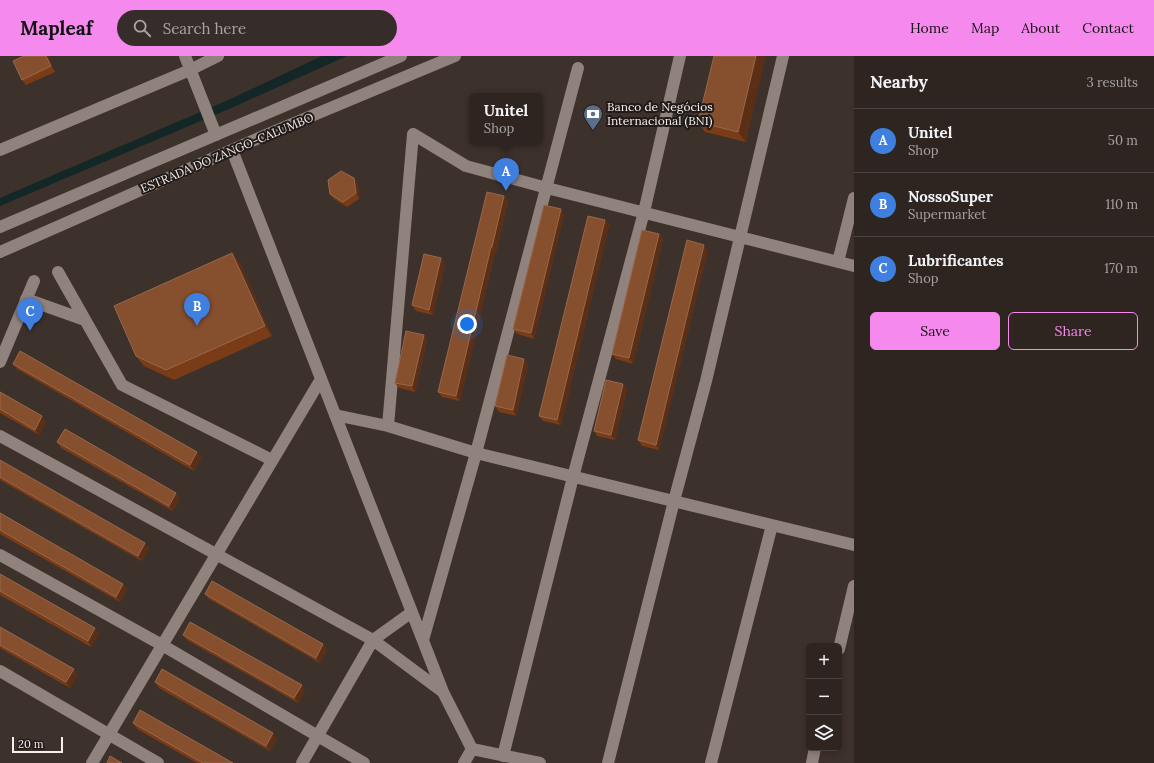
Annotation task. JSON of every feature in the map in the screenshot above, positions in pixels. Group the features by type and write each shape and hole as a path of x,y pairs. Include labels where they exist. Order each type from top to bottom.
{"street":[{"path":"185,56 216,135"},
{"path":"0,150 190,70 218,56"},
{"name":"ESTRADA DO ZANGO-CALUMBO","path":"0,227 401,56"},
{"name":"ESTRADA DO ZANGO-CALUMBO","path":"0,252 232,150 455,56"},
{"path":"503,756 573,477 644,212 680,56"},
{"path":"608,763 706,381 739,236 783,56"},
{"path":"422,640 476,453 578,68"},
{"path":"388,426 413,134 466,166 854,266"},
{"path":"232,150 422,640 443,692 472,749"},
{"path":"838,262 854,198"},
{"path":"58,272 122,385 272,460"},
{"path":"0,362 34,281"},
{"path":"26,299 85,320"},
{"path":"92,763 321,380"},
{"path":"335,415 388,426 476,453 854,545"},
{"path":"0,436 372,640 443,692"},
{"path":"712,763 772,525"},
{"path":"0,555 162,645 364,763"},
{"path":"840,643 854,586"},
{"path":"302,763 372,640 412,612"},
{"path":"0,671 158,763"},
{"path":"472,749 540,763"},
{"path":"464,763 472,749"},
{"path":"812,763 814,751"}],"water":[{"path":"322,56 347,56 229,109 0,206 0,198 226,101"}],"building":[{"path":"24,56 46,56 51,66 22,80 13,61"},
{"path":"714,56 756,56 738,132 698,122"},
{"path":"341,171 354,178 356,193 343,202 330,194 328,180"},
{"path":"487,192 504,196 456,396 438,392"},
{"path":"544,205 561,209 531,333 513,329"},
{"path":"588,216 605,220 557,420 539,416"},
{"path":"642,230 659,234 629,358 612,354"},
{"path":"687,240 704,245 656,445 638,440"},
{"path":"232,253 265,326 166,370 136,356 114,306"},
{"path":"424,254 441,258 429,310 412,305"},
{"path":"406,331 424,335 412,386 395,383"},
{"path":"20,351 197,452 190,465 13,364"},
{"path":"507,355 524,359 513,410 495,406"},
{"path":"606,380 623,384 611,435 594,431"},
{"path":"0,392 42,416 35,430 0,409"},
{"path":"65,429 176,493 169,506 57,442"},
{"path":"0,460 145,543 138,556 0,477"},
{"path":"0,513 123,584 116,597 0,530"},
{"path":"0,574 95,628 88,641 0,591"},
{"path":"212,581 323,644 316,658 205,594"},
{"path":"190,622 302,685 294,698 183,635"},
{"path":"0,627 74,669 66,682 0,645"},
{"path":"162,669 273,733 266,746 155,682"},
{"path":"140,710 233,763 203,763 133,723"},
{"path":"110,756 122,763 107,763"}],"place":[{"name":"Banco de Negócios Internacional (BNI)","path":"593,131"},
{"name":"Unitel","path":"506,191"},
{"name":"NossoSuper","path":"197,326"},
{"name":"Lubrificantes","path":"30,331"}]}
